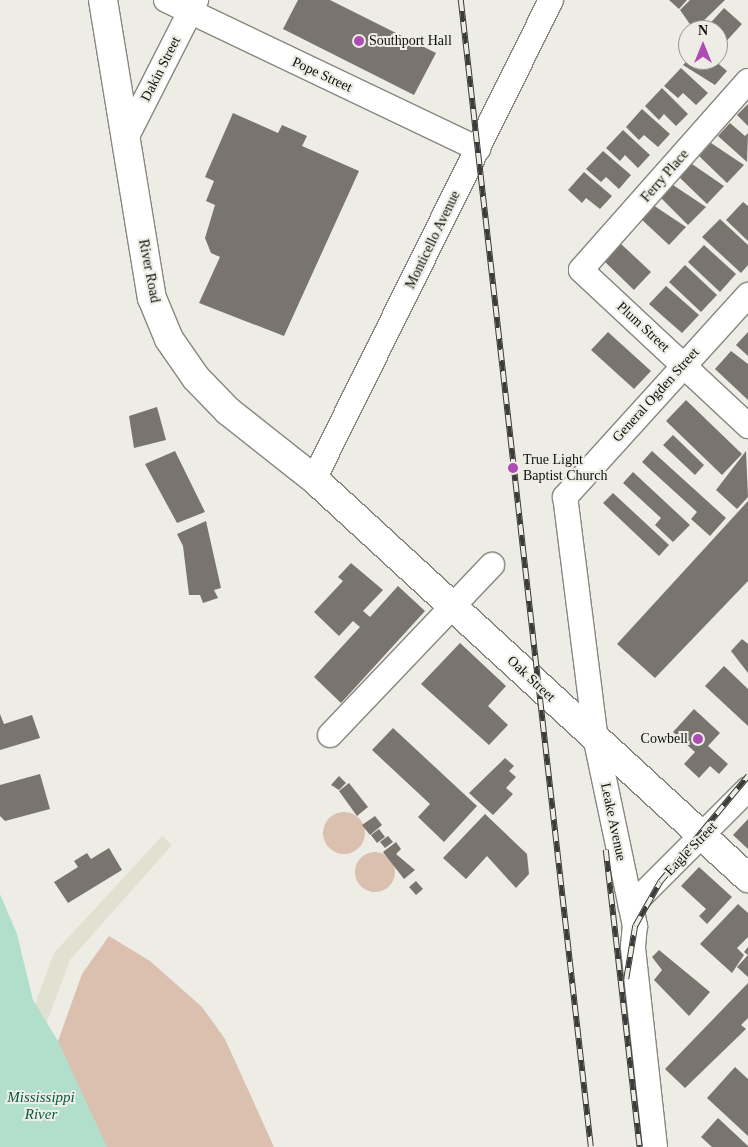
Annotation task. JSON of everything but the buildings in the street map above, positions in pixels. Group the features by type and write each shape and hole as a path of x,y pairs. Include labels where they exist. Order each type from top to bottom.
{"main road":[{"name":"River Road","path":"103,0 152,298 169,339 196,378 228,411 314,479"},
{"name":"Oak Street","path":"314,479 596,741 704,836 748,878"}],"street":[{"name":"Pope Street","path":"166,0 193,6 478,149"},
{"name":"Monticello Avenue","path":"314,479 550,0"},
{"name":"Dakin Street","path":"126,138 193,6"},
{"name":"Ferry Place","path":"581,270 748,81"},
{"name":"Plum Street","path":"581,270 748,426"},
{"name":"General Ogden Street","path":"565,497 683,364 748,295"},
{"name":"Leake Avenue","path":"565,497 596,741 631,906 655,1147"},
{"path":"330,735 492,565"},
{"name":"Eagle Street","path":"631,906 704,836 748,789"}],"shaded area":[{"path":"344,812 359,818 365,833 359,848 344,854 329,848 323,833 329,818"},
{"path":"162,836 172,845 70,960 0,1147 0,1099 54,953"},
{"path":"375,852 389,858 395,872 389,886 375,892 361,886 355,872 361,858"},
{"path":"109,936 150,961 202,1007 225,1039 274,1147 53,1147 43,1083 82,974"}],"water":[{"name":"Mississippi River","path":"0,894 17,934 33,1000 58,1041 107,1147 0,1147"}],"railway":[{"path":"461,0 591,1147"},
{"path":"626,979 635,926 660,882 748,776"},
{"path":"606,850 640,1147"}],"place":[{"name":"Southport Hall","path":"359,41"},
{"name":"True Light Baptist Church","path":"513,468"},
{"name":"Cowbell","path":"698,739"}]}
